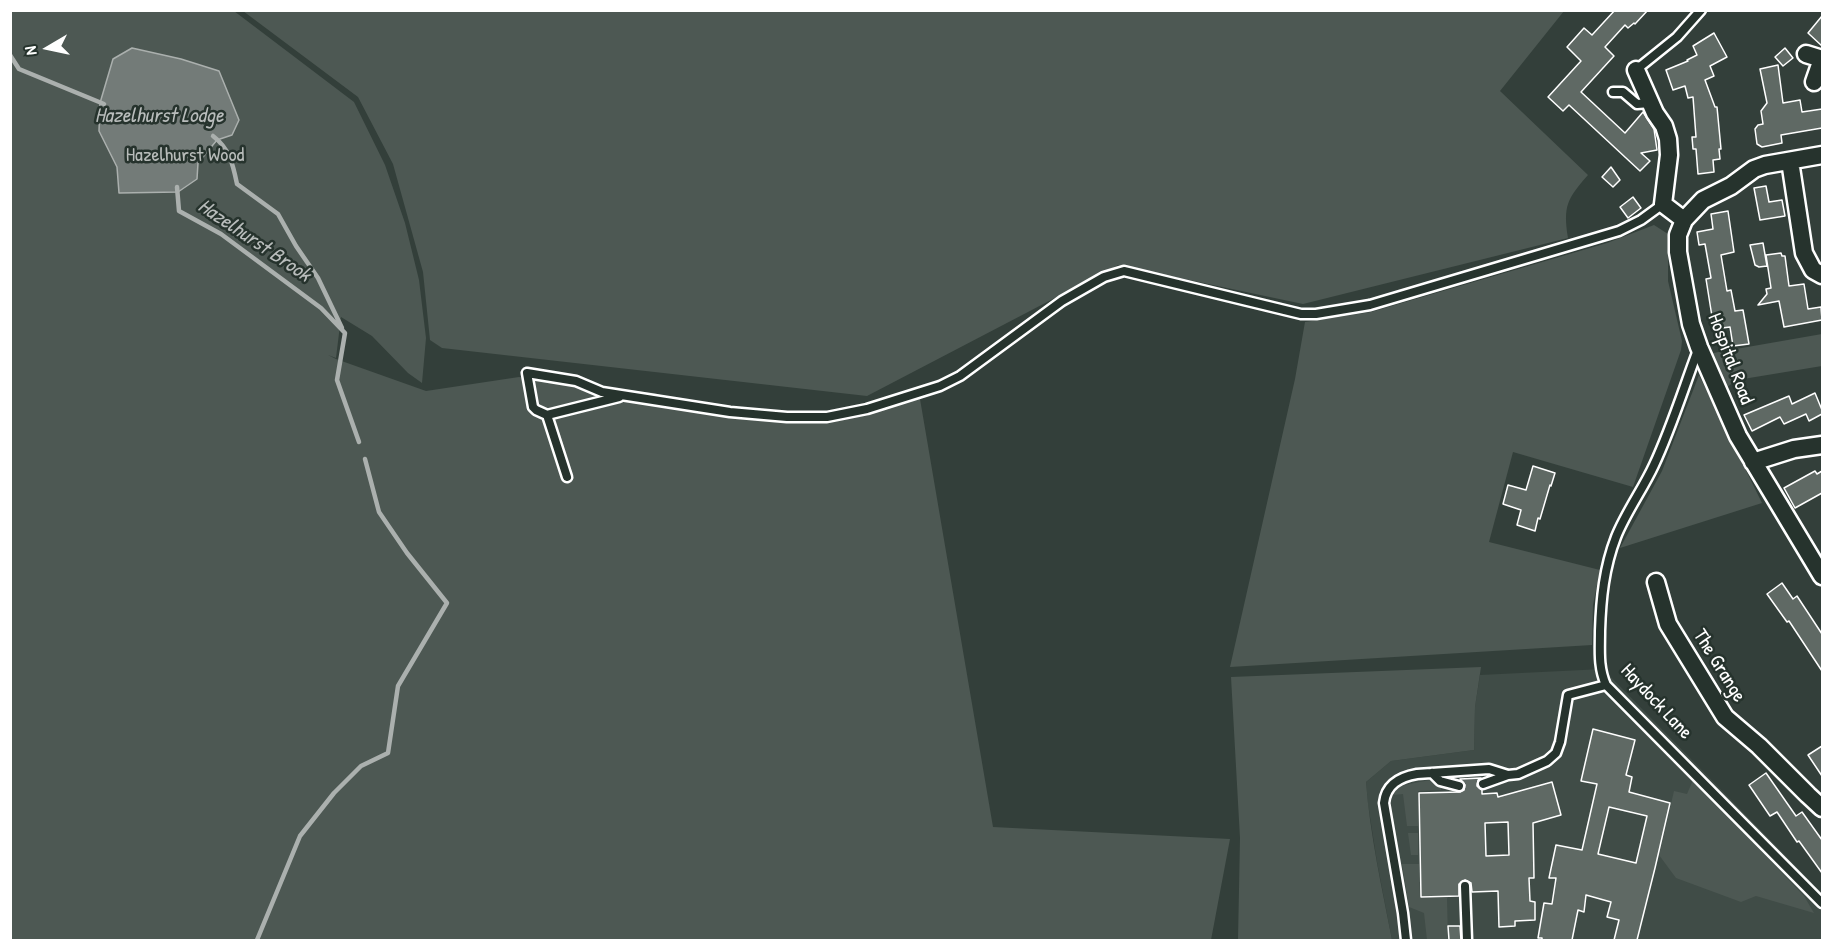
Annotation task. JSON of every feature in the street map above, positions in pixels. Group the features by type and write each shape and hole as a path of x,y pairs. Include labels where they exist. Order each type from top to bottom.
{"street":[{"path":"1806,54 1822,59 1814,82"},
{"path":"1636,70 1650,103 1664,126 1668,140 1669,163 1663,204 1684,220 1703,200 1731,186 1754,169 1822,155"},
{"path":"1790,160 1804,253 1812,270 1822,275"},
{"name":"Hospital Road","path":"1684,220 1678,235 1678,252 1692,324 1699,346 1738,436 1822,576"},
{"path":"1753,462 1794,449 1822,445"},
{"name":"The Grange","path":"1656,582 1668,624 1725,717 1759,746 1822,808"}],"lane":[{"path":"1636,70 1677,37 1701,10"},
{"path":"1613,92 1623,92 1638,104 1650,103"},
{"path":"625,396 547,415 533,406 527,373 565,378 602,392 730,412 787,417 827,417 857,411 940,386 960,376 1062,301 1114,273 1124,271 1301,314 1316,314 1370,305 1619,231 1641,220 1663,204"},
{"name":"Haydock Lane","path":"1699,346 1655,464 1617,536 1607,566 1599,656 1601,674 1606,685 1822,903"},
{"path":"547,415 567,477"},
{"path":"1483,784 1508,775 1524,773 1547,761 1556,753 1560,742 1568,695 1606,685"},
{"path":"1406,940 1384,803 1385,795 1394,783 1406,776 1489,769 1508,775"},
{"path":"1432,773 1440,782 1459,786"},
{"path":"1465,886 1467,940"}],"shaded area":[{"path":"1603,669 1822,893 1822,940 1392,940 1377,862 1366,782 1391,761 1474,750 1475,707 1480,675"}],"green space":[{"name":"Hazelhurst Wood","path":"10,11 234,11 354,102 385,165 405,223 419,280 426,338 422,383 408,373 372,336 341,317 336,358 328,355 336,359 426,391 519,377 654,393 729,415 797,421 828,421 862,415 911,398 920,399 993,827 1230,839 1211,940 11,940"},
{"path":"243,11 1564,11 1500,91 1588,175 1575,190 1568,204 1566,218 1568,238 1303,304 1118,265 867,396 442,348 430,340 423,272 393,164 358,97"},
{"path":"1654,225 1668,234 1668,281 1682,341 1681,350 1633,487 1513,452 1489,542 1600,570 1593,605 1592,645 1230,667 1295,379 1305,322 1371,312 1607,243"},
{"path":"1822,334 1822,366 1737,380 1727,387 1713,353"},
{"path":"1699,375 1762,503 1620,548 1662,471"},
{"path":"1481,667 1475,707 1474,750 1391,761 1366,782 1373,842 1392,940 1238,940 1240,838 1231,677"},
{"path":"1430,780 1442,787 1441,790 1418,791 1418,826 1407,826 1403,794 1393,795 1393,791 1406,785"},
{"path":"1693,780 1804,896 1814,913 1756,896 1741,902 1676,878 1659,855 1674,791 1687,794"},
{"path":"1408,833 1418,833 1418,855 1411,855"},
{"path":"1402,864 1419,864 1420,898 1447,898 1448,940 1427,940 1424,913 1409,907"}],"water":[{"name":"Hazelhurst Lodge","path":"132,48 181,59 219,71 239,120 232,135 217,140 198,163 197,179 178,192 119,193 117,167 99,131 100,103 113,59"}],"building":[{"path":"1615,10 1648,10 1635,24 1628,28 1625,25 1605,47 1614,56 1581,92 1625,133 1643,112 1654,129 1657,150 1641,153 1650,161 1640,171 1569,105 1563,111 1548,97 1581,61 1567,47 1584,28 1592,35"},
{"path":"1822,16 1822,46 1808,33"},
{"path":"1714,33 1727,57 1710,66 1714,76 1705,80 1715,107 1717,107 1720,159 1713,160 1714,172 1698,174 1696,149 1693,149 1692,137 1696,137 1693,97 1688,98 1685,86 1673,90 1666,70 1697,55 1693,46"},
{"path":"1785,48 1793,58 1783,66 1775,57"},
{"path":"1778,65 1783,103 1800,100 1802,112 1822,109 1822,128 1781,135 1782,143 1762,147 1757,144 1755,129 1758,125 1763,124 1761,111 1767,103 1760,69"},
{"path":"1611,167 1620,180 1613,187 1602,177"},
{"path":"1766,186 1769,202 1782,200 1785,216 1760,220 1754,188"},
{"path":"1633,197 1641,208 1628,218 1620,207"},
{"path":"1728,211 1734,252 1721,255 1727,291 1731,290 1735,311 1743,310 1749,344 1733,346 1730,327 1714,329 1706,279 1711,278 1705,244 1699,245 1697,232 1713,229 1711,214"},
{"path":"1763,243 1767,266 1759,267 1755,265 1750,245"},
{"path":"1781,253 1785,256 1789,286 1804,284 1808,309 1821,307 1822,320 1784,327 1779,301 1758,305 1767,294 1766,289 1771,288 1766,255"},
{"path":"1815,393 1822,414 1809,421 1806,414 1784,424 1780,417 1752,431 1744,415 1789,396 1792,404"},
{"path":"1533,466 1555,473 1535,531 1517,525 1521,510 1503,504 1508,485 1526,490"},
{"path":"1815,471 1817,474 1822,471 1822,493 1795,508 1784,488"},
{"path":"1782,583 1793,599 1797,596 1822,634 1822,671 1789,621 1787,622 1767,594"},
{"path":"1593,729 1635,740 1626,775 1632,777 1629,792 1670,803 1637,940 1614,940 1619,920 1607,917 1611,902 1586,895 1584,912 1578,910 1572,940 1538,938 1544,903 1552,904 1556,878 1549,878 1556,845 1582,850 1597,784 1581,781","holes":["1609,807 1647,816 1636,863 1598,854"]},
{"path":"1822,746 1822,776 1808,755"},
{"path":"1766,773 1796,816 1802,812 1822,840 1822,873 1777,812 1770,816 1749,785"},
{"path":"1481,778 1477,786 1482,790 1482,794 1497,793 1498,797 1552,782 1561,815 1533,823 1534,878 1529,878 1530,901 1535,902 1535,920 1515,921 1515,926 1499,927 1498,891 1472,892 1471,883 1465,880 1459,884 1459,896 1421,897 1419,793 1460,792 1464,790 1465,785 1460,779","holes":["1508,822 1509,855 1486,856 1485,823"]},
{"path":"1448,926 1460,926 1461,940 1449,940"}],"waterway":[{"name":"Hazelhurst Brook","path":"10,55 19,69 104,104"},
{"name":"Hazelhurst Brook","path":"213,136 227,152 237,184 278,214 318,278 342,328"},
{"name":"Hazelhurst Brook","path":"177,187 179,211 221,234 321,308 345,333 337,380 359,442"},
{"name":"Hazelhurst Brook","path":"257,940 300,836 334,793 361,766 388,753 398,686 447,603 407,553 379,512 365,459"}]}
